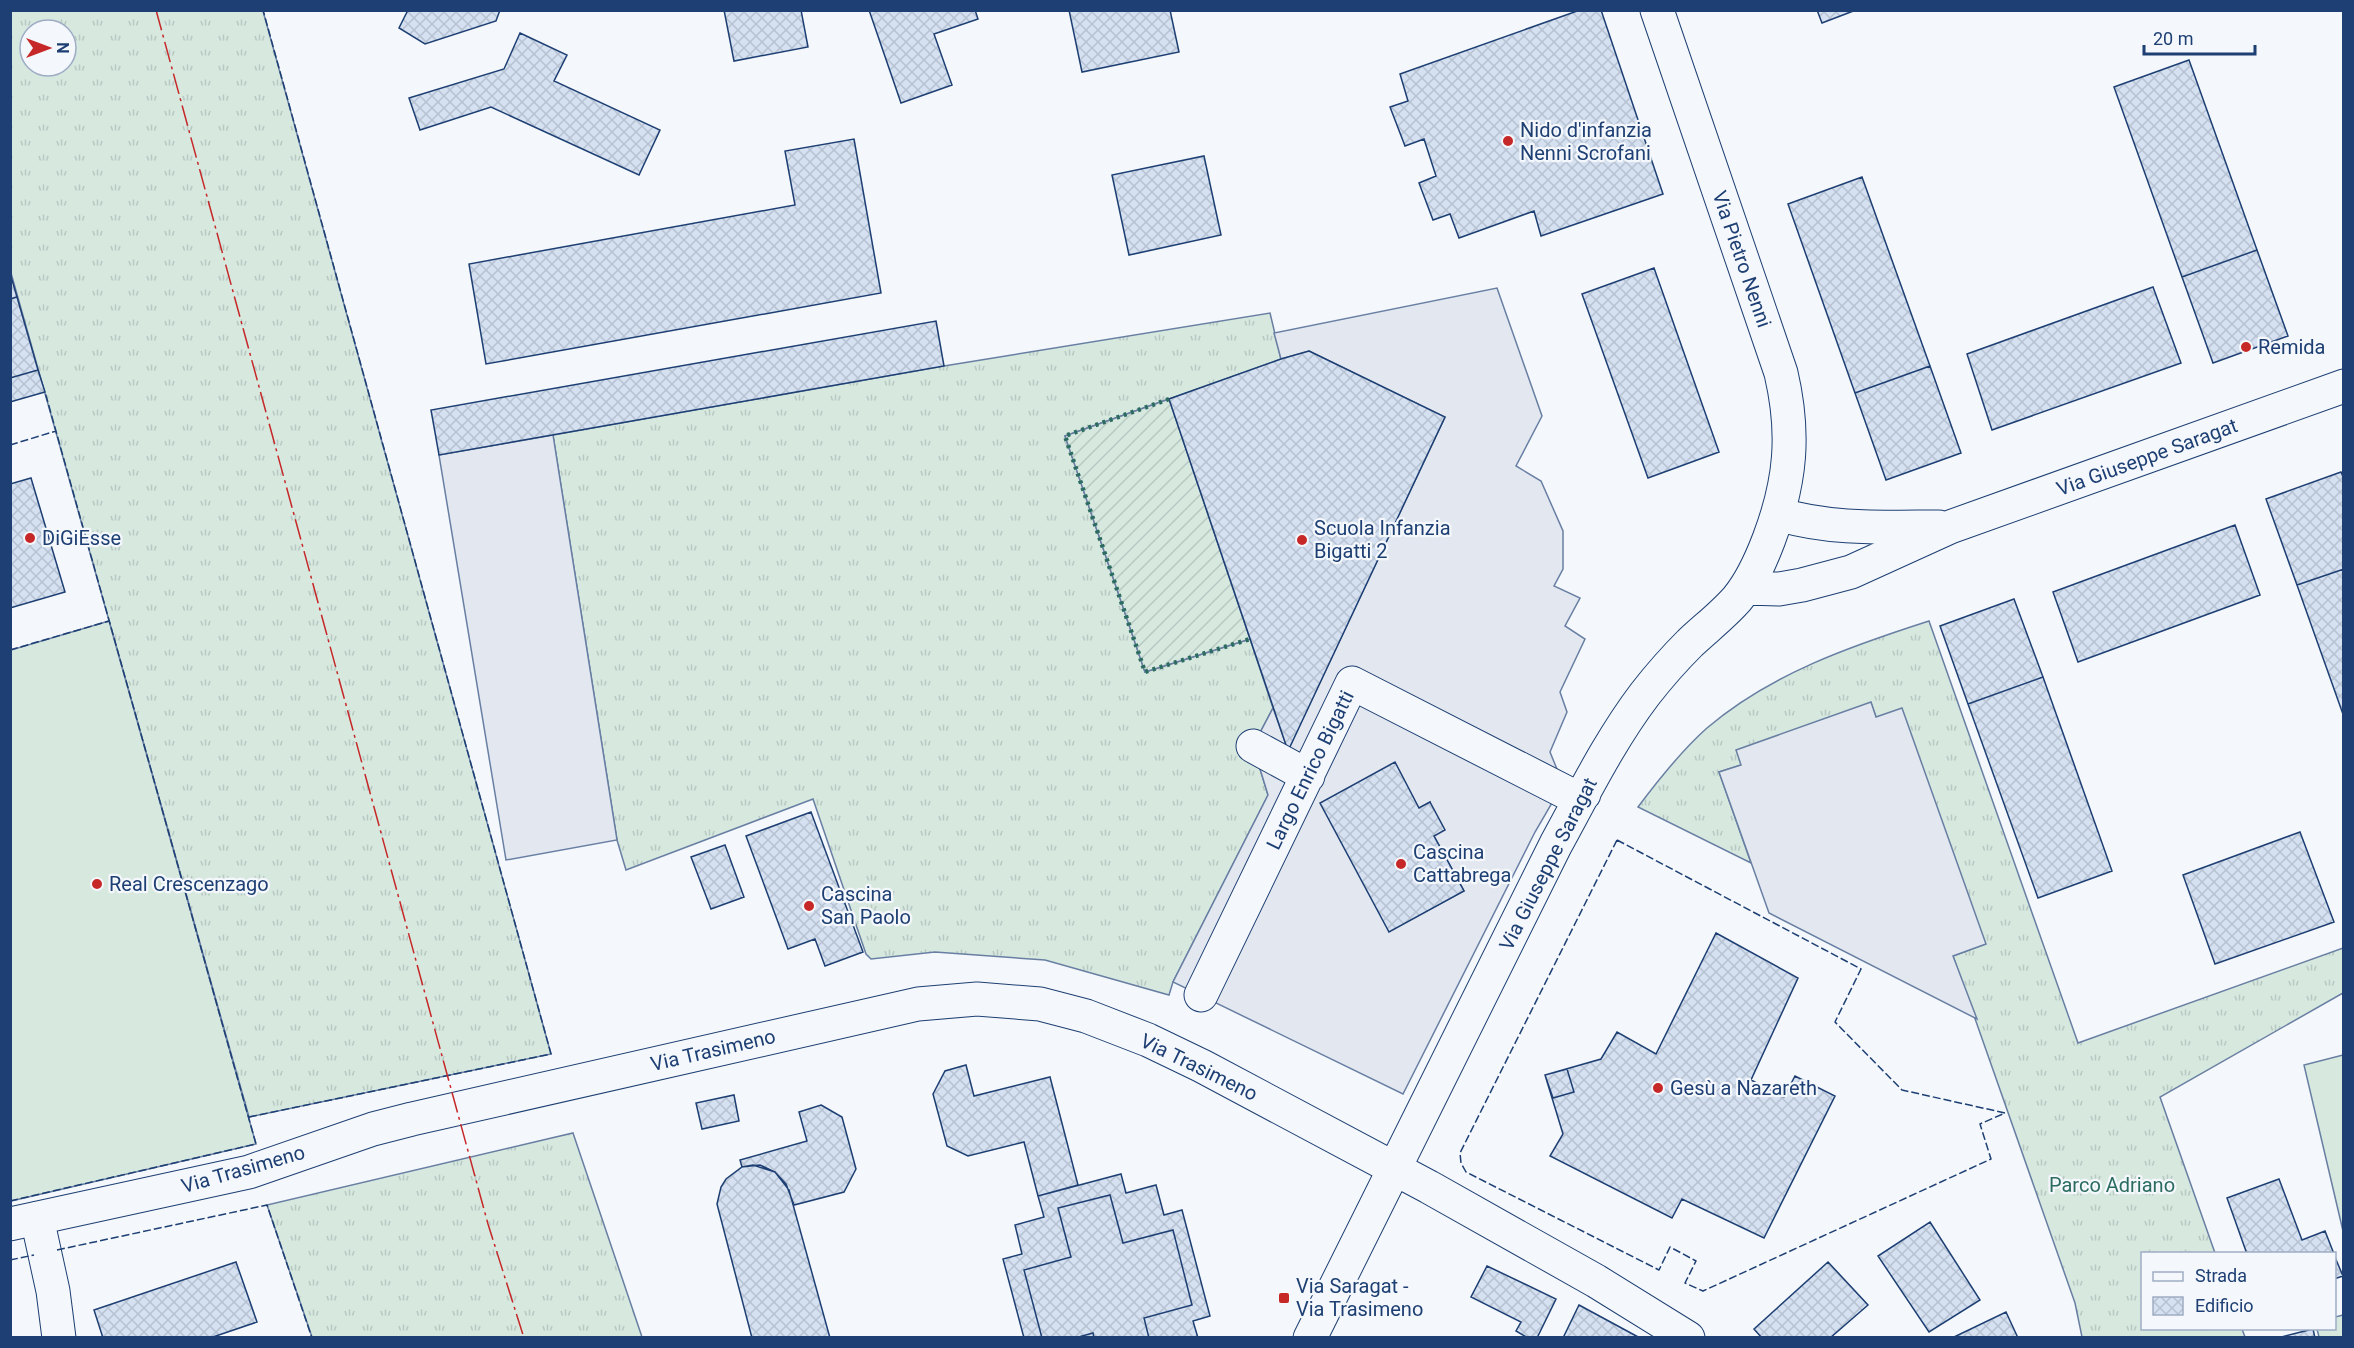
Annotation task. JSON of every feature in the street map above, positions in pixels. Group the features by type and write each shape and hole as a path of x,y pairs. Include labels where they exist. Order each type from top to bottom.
{"street":[{"name":"Via Pietro Nenni","path":"1657,10 1783,381 1790,420 1790,444 1788,471 1778,514"},
{"name":"Via Giuseppe Saragat","path":"1745,588 1790,587 1827,579 1866,566 1950,527 2343,386"},
{"name":"Via Giuseppe Saragat","path":"1395,1169 1546,865 1625,723 1654,682 1745,588 1761,559 1778,514 1819,524 1950,527"},
{"name":"Largo Enrico Bigatti","path":"1201,995 1352,683 1579,799 1584,794"},
{"path":"1253,746 1308,776"},
{"name":"Via Trasimeno","path":"24,1221 249,1172 373,1129 412,1119 918,1004 960,999 1010,1000 1046,1005 1105,1023 1202,1066 1395,1169 1596,1281 1689,1338"},
{"path":"1310,1338 1395,1169"},
{"path":"24,1221 53,1291 59,1338"}],"green space":[{"path":"11,11 263,11 551,1054 249,1117 11,273"},
{"path":"1270,313 1281,359 1065,436 1145,672 1250,639 1273,708 1253,746 1268,795 1173,982 1169,995 1045,960 935,952 871,959 866,954 813,799 626,870 617,840 553,435 944,366"},
{"path":"1169,399 1250,639 1145,672 1065,436"},
{"name":"Real Crescenzago","path":"109,621 256,1144 11,1201 11,650"},
{"name":"Parco Adriano","path":"1929,621 2078,1043 2343,948 2343,993 2160,1097 2215,1252 2141,1252 2141,1330 2242,1330 2245,1337 2082,1337 2075,1303 1953,956 1985,944 1871,703 1741,765 1719,772 1751,863 1638,807 1697,737 1731,709 1784,677 1870,641"},
{"path":"2344,1055 2343,1231 2304,1065"},
{"path":"573,1133 642,1337 312,1337 267,1205"},
{"path":"2343,1315 2343,1337 2319,1337 2317,1330 2336,1330 2336,1317"}],"shaded area":[{"path":"1497,288 1542,416 1516,466 1541,481 1563,531 1563,569 1554,586 1580,598 1565,626 1585,639 1560,692 1567,712 1550,752 1563,784 1535,832 1403,1094 1173,982 1268,795 1253,746 1273,708 1288,750 1445,417 1309,351 1281,359 1274,333","holes":["1430,802 1434,836 1464,891 1389,931 1419,808"]},
{"path":"553,435 617,840 506,860 439,455"},
{"path":"1871,702 1876,717 1902,708 1986,944 1953,956 1977,1019 1769,913 1719,772 1741,765 1736,750"}],"building":[{"path":"408,10 500,10 496,21 425,44 399,28"},
{"path":"724,10 801,10 808,47 734,61"},
{"path":"869,10 975,10 978,19 934,34 952,85 901,103"},
{"path":"1069,10 1170,10 1179,52 1082,72"},
{"name":"Nido d'infanzia Nenni Scrofani","path":"1580,10 1601,10 1663,194 1541,236 1534,211 1459,238 1450,214 1433,220 1419,183 1436,176 1424,139 1405,146 1390,107 1408,101 1400,74"},
{"path":"1817,10 1856,10 1822,23"},
{"path":"520,33 567,55 554,81 660,130 639,175 491,107 420,130 409,98 504,69"},
{"path":"2189,60 2257,250 2182,277 2114,87"},
{"path":"854,139 881,293 486,364 469,264 795,205 785,151"},
{"path":"1204,156 1221,235 1129,255 1112,175"},
{"path":"1862,177 1930,366 1855,393 1788,204"},
{"path":"2257,250 2288,336 2213,363 2182,277"},
{"path":"1654,268 1719,452 1648,478 1582,294"},
{"path":"10,273 17,297 10,299"},
{"path":"2153,287 2181,363 1992,430 1967,354"},
{"path":"17,297 38,370 10,378 10,299"},
{"path":"936,321 944,366 439,455 431,410"},
{"name":"Scuola Infanzia Bigatti 2","path":"1309,351 1445,417 1288,751 1169,399"},
{"path":"1930,366 1961,453 1886,480 1855,393"},
{"path":"38,370 45,392 10,402 10,378"},
{"path":"2341,472 2344,479 2344,569 2297,585 2266,499"},
{"name":"DiGiEsse","path":"31,478 65,592 10,608 10,484"},
{"path":"2235,525 2260,595 2078,662 2053,592"},
{"path":"2344,569 2344,717 2297,585"},
{"path":"2014,599 2043,677 1968,704 1940,626"},
{"path":"2043,677 2112,871 2038,898 1968,704"},
{"name":"Cascina Cattabrega","path":"1395,762 1419,808 1430,802 1445,830 1434,836 1464,891 1389,932 1320,803"},
{"name":"Cascina San Paolo","path":"811,812 863,952 825,966 815,939 788,949 746,836"},
{"path":"2300,832 2334,922 2215,964 2183,875"},
{"path":"725,845 744,897 711,909 691,857"},
{"name":"Gesù a Nazareth","path":"1716,933 1798,978 1751,1080 1784,1097 1795,1076 1835,1096 1764,1238 1682,1199 1672,1218 1550,1156 1563,1134 1545,1075 1601,1059 1617,1032 1656,1054"},
{"path":"966,1065 974,1096 1050,1077 1078,1185 1038,1196 1024,1142 968,1156 947,1146 933,1094 945,1071"},
{"path":"1567,1069 1574,1092 1553,1098 1545,1075"},
{"path":"734,1095 739,1121 702,1129 696,1103"},
{"path":"821,1105 842,1117 856,1169 844,1192 794,1205 786,1184 775,1172 760,1165 742,1167 740,1160 807,1141 799,1112"},
{"path":"753,1165 775,1172 789,1190 830,1338 752,1338 717,1204 721,1187 726,1179 742,1167"},
{"path":"1121,1174 1126,1193 1156,1185 1164,1215 1182,1210 1210,1316 1193,1321 1198,1338 1024,1338 1003,1259 1022,1254 1015,1225 1044,1217 1038,1196"},
{"path":"2279,1179 2302,1240 2325,1231 2333,1252 2246,1252 2227,1198"},
{"path":"1110,1195 1123,1243 1173,1230 1192,1305 1144,1318 1149,1338 1094,1338 1093,1333 1075,1338 1042,1338 1024,1270 1071,1257 1058,1208"},
{"path":"1930,1222 1980,1300 1929,1332 1878,1256"},
{"path":"2336,1260 2343,1276 2336,1278"},
{"path":"236,1262 257,1322 210,1338 103,1338 94,1310"},
{"path":"1828,1262 1868,1305 1830,1338 1762,1338 1754,1329"},
{"path":"1487,1266 1556,1299 1537,1338 1528,1338 1516,1331 1521,1322 1471,1297"},
{"path":"1579,1305 1640,1338 1563,1338"},
{"path":"2006,1312 2018,1338 1952,1338"},
{"path":"2313,1330 2315,1338 2281,1338"}],"hedge":[{"path":"1169,399 1065,436 1145,672 1250,639"}],"fence":[{"path":"249,1117 551,1054 263,10"},
{"path":"10,1201 256,1144 45,392"},
{"path":"10,445 56,431"},
{"path":"10,650 109,621"},
{"path":"1617,840 1861,969 1835,1022 1902,1090 2005,1113 1980,1124 1991,1159 1703,1291 1685,1283 1696,1261 1670,1247 1659,1270 1466,1172 1461,1163 1460,1153 1617,840"},
{"path":"57,1250 267,1205 312,1338"},
{"path":"10,1260 34,1255"}],"power":[{"path":"156,10 488,1224 524,1338"}],"place":[{"name":"Nido d'infanzia Nenni Scrofani","path":"1508,141"},
{"name":"Remida","path":"2246,347"},
{"name":"DiGiEsse","path":"30,538"},
{"name":"Scuola Infanzia Bigatti 2","path":"1302,540"},
{"name":"Cascina Cattabrega","path":"1401,864"},
{"name":"Real Crescenzago","path":"97,884"},
{"name":"Cascina San Paolo","path":"809,906"},
{"name":"Gesù a Nazareth","path":"1658,1088"},
{"name":"Via Saragat - Via Trasimeno","path":"1284,1298"}]}
